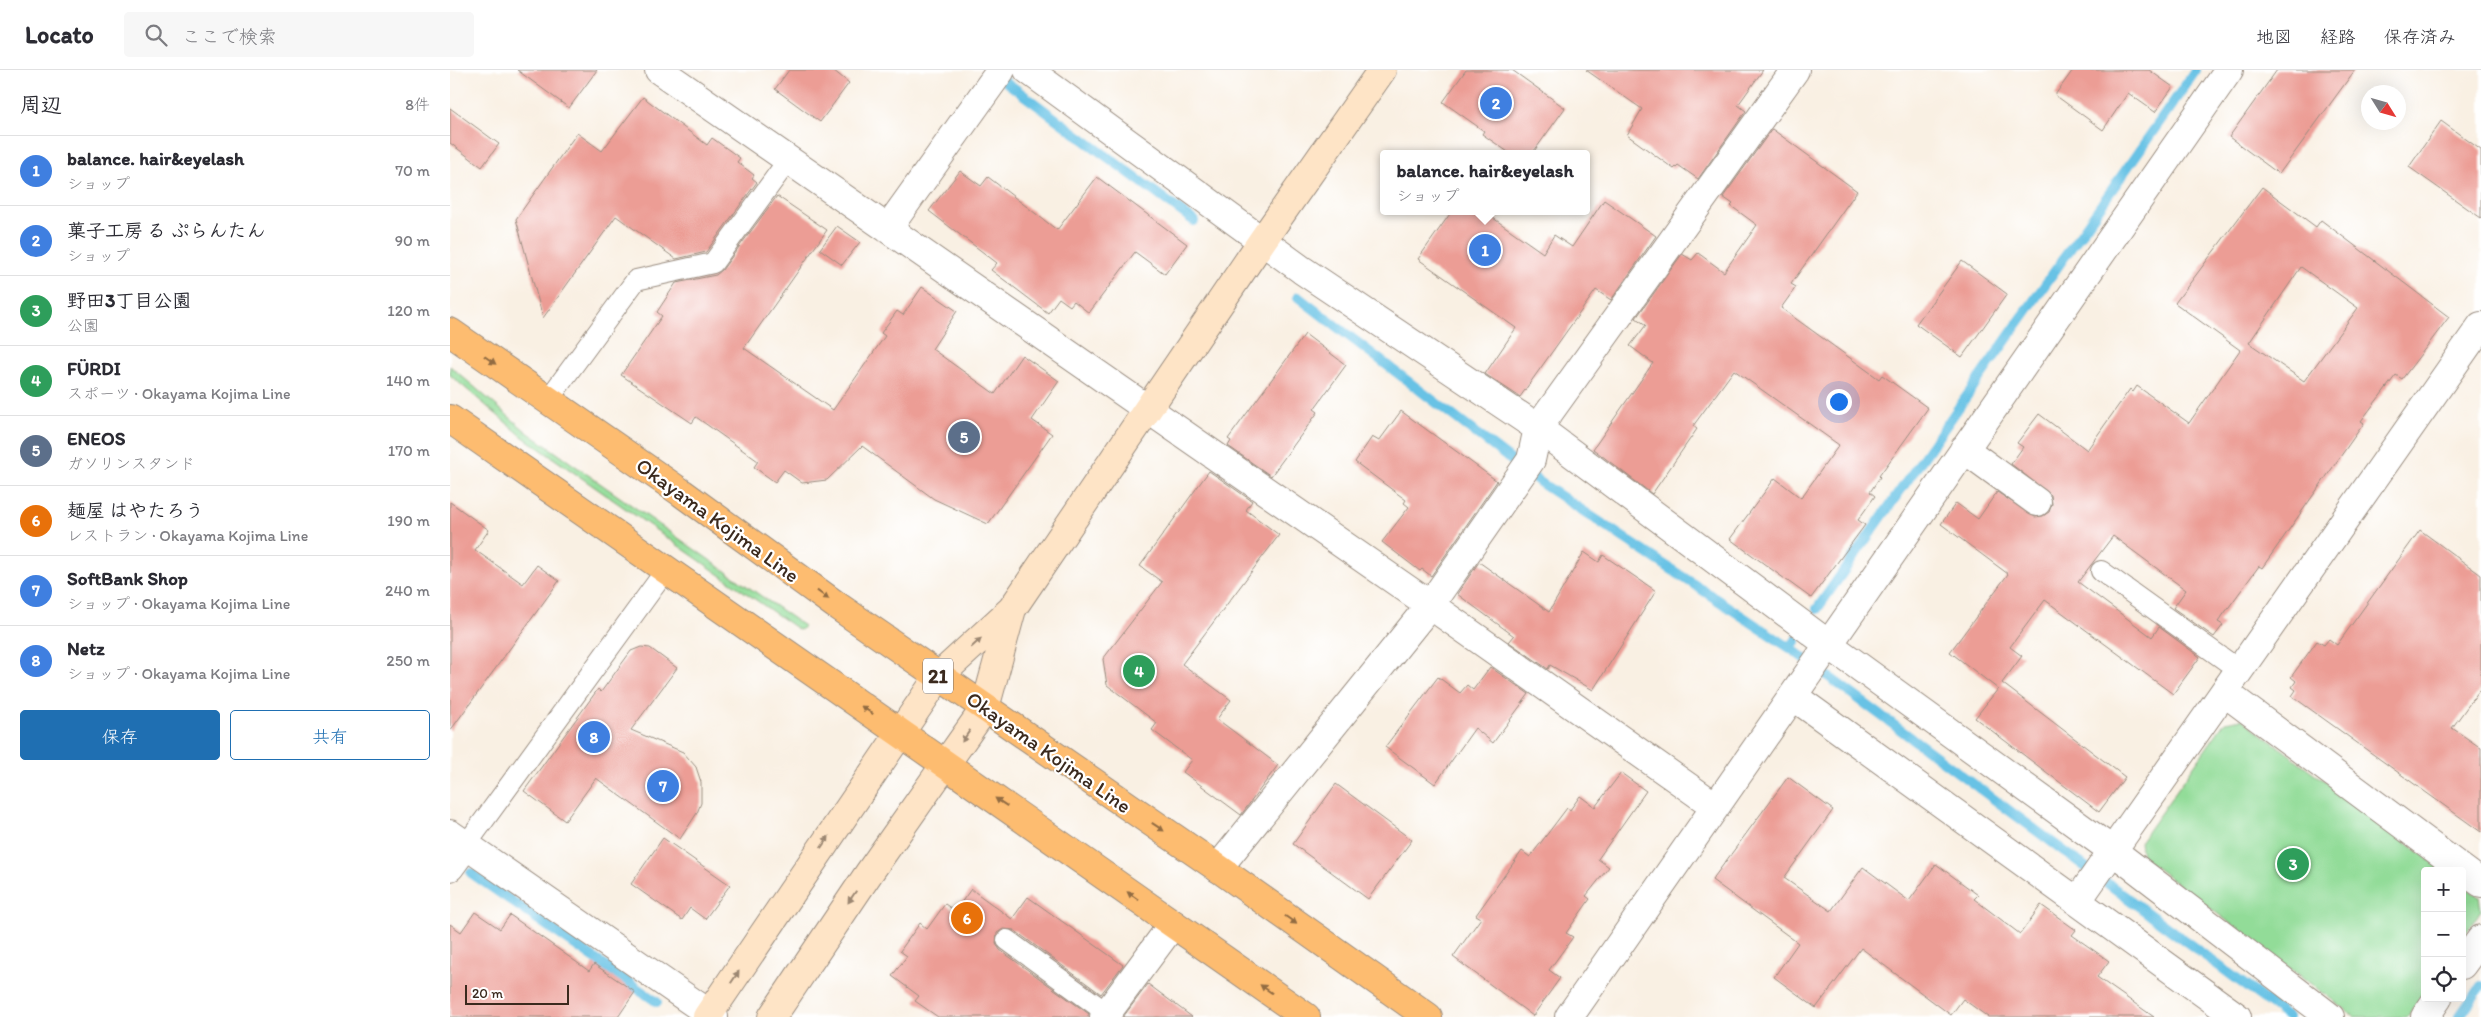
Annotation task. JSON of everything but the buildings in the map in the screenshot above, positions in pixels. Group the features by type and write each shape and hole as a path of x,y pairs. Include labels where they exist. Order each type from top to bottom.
{"main road":[{"name":"Okayama Kojima Line","path":"450,332 939,676 1218,868 1428,1017"},
{"path":"450,419 1306,1017"}],"street":[{"path":"659,70 1430,605 1715,806"},
{"path":"450,867 458,839 710,1016 939,676 1012,609 1262,241 1382,70"},
{"path":"1218,868 1430,605 1524,469 1538,428 1795,70"},
{"path":"1569,1017 2229,70"},
{"path":"1033,73 1262,241 1538,428 1819,657 2096,874 2237,1017"},
{"path":"888,228 995,78"},
{"path":"2096,874 2481,326"},
{"path":"1964,449 2037,502"},
{"path":"772,1017 868,873 985,708 1012,609"},
{"path":"2231,681 2481,883"},
{"path":"1793,696 2096,874 2330,1017"},
{"path":"1106,1015 1174,924"},
{"path":"2466,960 2481,939"},
{"path":"2425,1017 2435,1002"}],"lane":[{"path":"548,400 636,280 713,263 789,160"},
{"path":"458,839 666,570"},
{"path":"2101,571 2231,681"},
{"path":"1007,940 1106,1015"}],"green space":[{"path":"450,366 527,432 804,626 801,630 796,628 523,437 450,375"},
{"path":"2242,719 2439,867 2421,867 2421,998 2407,1017 2355,1017 2142,857 2140,842 2225,722"},
{"path":"2466,887 2479,897 2481,910 2466,933"}],"waterway":[{"path":"1817,609 2196,70"},
{"path":"998,76 1194,221"},
{"path":"1298,297 1541,483 1790,648 2288,1017"},
{"path":"1790,648 1796,640"},
{"path":"471,873 657,1002"},
{"path":"2459,1017 2481,986"}],"place":[{"name":"菓子工房 る ぷらんたん","path":"1496,103"},
{"name":"balance. hair&eyelash","path":"1485,250"},
{"name":"ENEOS","path":"964,437"},
{"name":"FÜRDI","path":"1139,671"},
{"name":"Netz","path":"594,737"},
{"name":"SoftBank Shop","path":"663,786"},
{"name":"野田3丁目公園","path":"2293,864"},
{"name":"麺屋 はやたろう","path":"967,918"}]}
